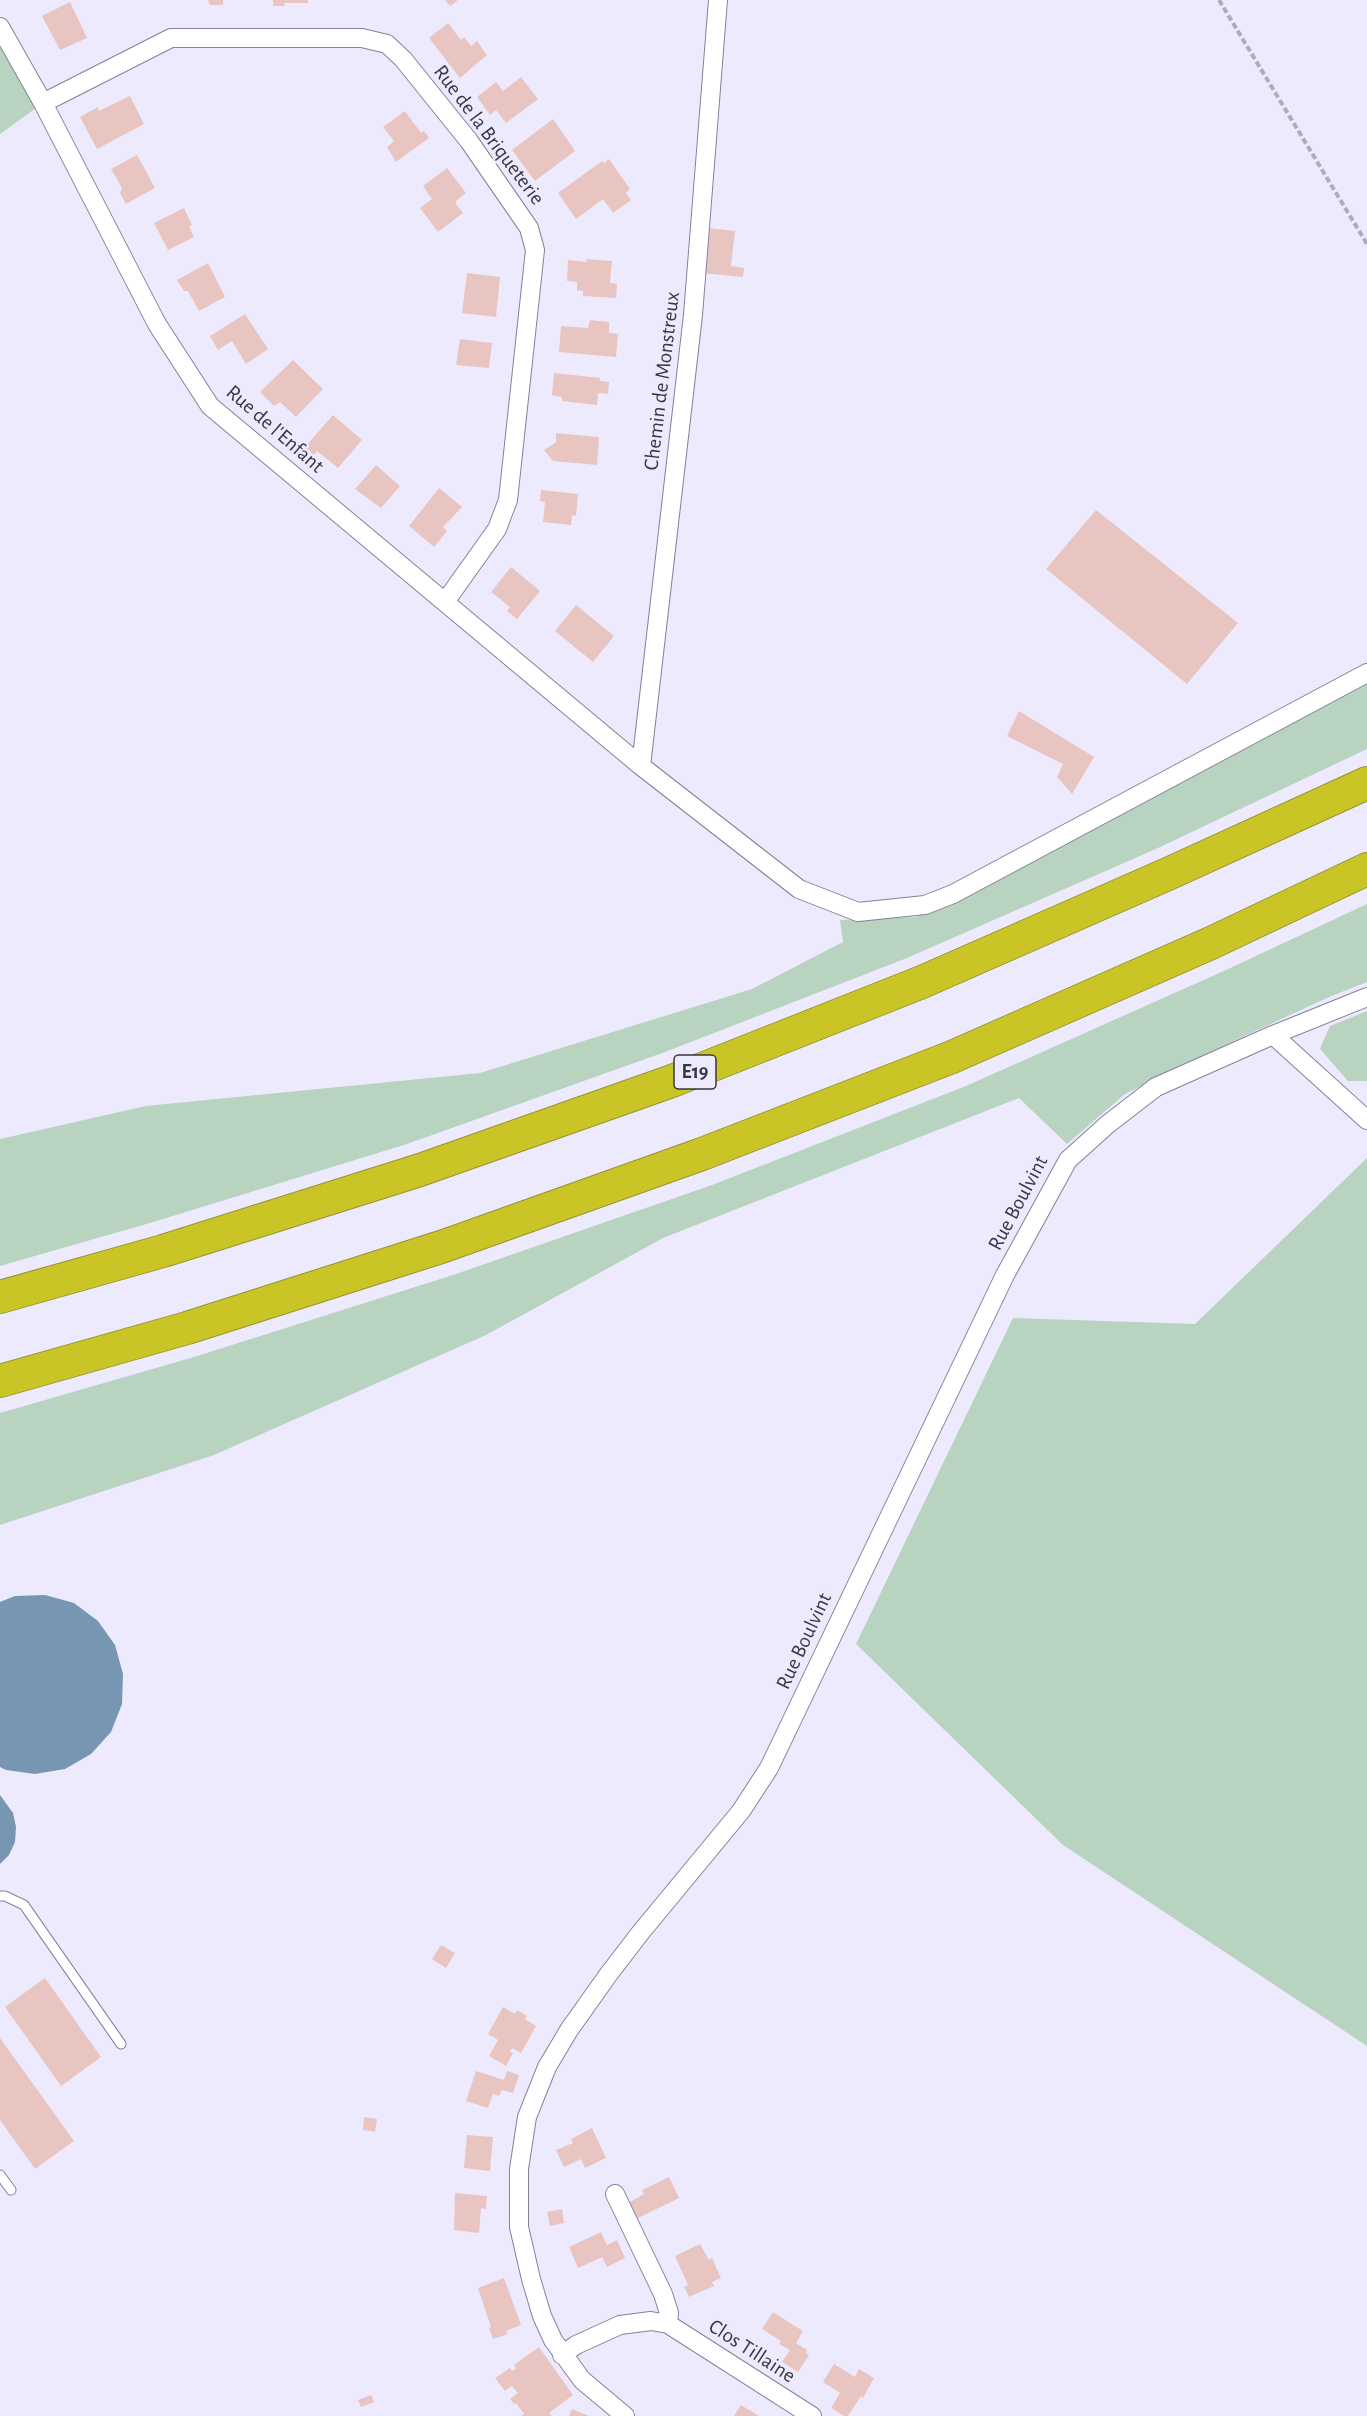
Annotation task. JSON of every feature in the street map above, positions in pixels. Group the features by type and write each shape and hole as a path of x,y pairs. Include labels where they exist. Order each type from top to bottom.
{"highway":[{"name":"E19","path":"0,1297 163,1251 409,1173 672,1081 922,982 1160,878 1367,783"},
{"path":"0,1381 187,1328 444,1246 702,1154 952,1057 1211,943 1367,870"}],"street":[{"name":"Chemin de Monstreux","path":"641,766 693,315 718,0"},
{"name":"Rue de l'Enfant","path":"0,27 44,103 157,324 210,406 641,766 799,889 858,912 904,908 925,904 953,894 1367,673"},
{"name":"Rue de la Briqueterie","path":"44,103 171,38 362,38 387,44 411,68 469,141 530,228 535,250 508,500 497,529 445,602"},
{"name":"Rue Boulvint","path":"625,2416 582,2380 562,2355 542,2316 519,2227 519,2169 527,2117 547,2067 569,2030 608,1975 640,1932 741,1811 769,1768 1005,1275 1068,1160 1108,1124 1156,1087 1273,1035 1367,997"},
{"path":"1273,1035 1367,1120"},
{"path":"615,2194 663,2294 669,2313 668,2324"},
{"name":"Clos Tillaine","path":"562,2355 576,2345 620,2325 651,2321 668,2324 812,2416"}],"lane":[{"path":"0,1896 24,1905 121,2044"},
{"path":"0,2175 11,2190"}],"path":[{"path":"1218,0 1367,244"}],"green space":[{"path":"0,27 43,103 0,134"},
{"path":"1367,679 1367,749 1158,848 907,958 665,1052 407,1144 150,1223 0,1266 0,1139 146,1106 480,1073 752,989 843,942 840,920 916,917 968,895"},
{"path":"1367,904 1367,982 1238,1039 1125,1094 1067,1144 1019,1098 663,1238 486,1335 214,1455 0,1525 0,1413 194,1357 453,1275 712,1185 966,1086 1226,970"},
{"path":"1367,1011 1367,1081 1348,1081 1320,1049 1330,1026"},
{"path":"1367,1158 1367,2046 1063,1845 856,1644 1013,1318 1195,1324"}],"water":[{"path":"45,1595 74,1603 98,1621 115,1645 123,1674 122,1704 111,1732 91,1754 65,1769 35,1774 6,1770 0,1767 0,1602 15,1596"},
{"path":"0,1795 13,1813 16,1827 15,1842 9,1855 0,1864"}],"building":[{"path":"208,0 223,0 223,5 210,5"},
{"path":"273,0 308,0 308,3 284,3 285,6 273,6"},
{"path":"445,0 458,0 450,6"},
{"path":"70,2 87,38 60,50 42,16"},
{"path":"448,23 461,40 464,37 471,46 477,41 487,55 460,78 429,38"},
{"path":"521,77 538,99 506,123 496,110 490,115 477,97 496,82 503,91"},
{"path":"130,96 144,124 97,149 80,117 98,107 99,111"},
{"path":"405,111 421,133 424,131 429,138 396,162 387,147 394,141 383,127"},
{"path":"553,119 575,151 535,181 512,150"},
{"path":"137,155 155,188 126,204 120,193 122,188 111,169"},
{"path":"609,159 630,189 626,193 631,200 613,213 603,199 576,219 558,193 602,161 604,163"},
{"path":"447,168 466,193 456,201 463,213 438,232 420,208 432,199 423,186"},
{"path":"184,208 192,225 189,226 194,237 168,250 154,223"},
{"path":"707,228 735,231 731,266 744,268 743,277 702,273"},
{"path":"586,259 612,261 610,283 617,284 616,298 583,296 583,291 577,290 577,282 567,281 568,260 587,262"},
{"path":"208,263 225,297 199,311 188,291 184,291 177,280"},
{"path":"467,273 500,277 496,317 462,313"},
{"path":"245,314 268,349 246,364 232,341 218,350 210,336"},
{"path":"590,320 609,322 609,333 618,334 616,357 559,352 561,326 588,328"},
{"path":"460,339 492,343 489,368 456,365"},
{"path":"293,360 323,389 296,417 280,402 274,406 260,392"},
{"path":"554,373 600,378 600,381 609,382 608,394 598,393 597,405 562,401 562,397 552,395"},
{"path":"333,415 362,440 338,468 317,451 314,455 305,447"},
{"path":"556,433 599,437 597,465 553,461 544,450 556,442"},
{"path":"376,465 400,486 381,508 355,489"},
{"path":"439,488 462,507 443,527 447,531 434,547 409,526"},
{"path":"541,490 578,494 576,516 572,515 571,525 543,522 545,502 540,501"},
{"path":"1096,510 1238,623 1187,684 1046,569"},
{"path":"511,567 540,591 517,619 507,611 510,607 491,592"},
{"path":"576,605 614,636 593,662 555,631"},
{"path":"1019,711 1094,757 1072,794 1057,777 1063,764 1007,736"},
{"path":"441,1945 455,1953 446,1968 432,1959"},
{"path":"45,1978 101,2057 61,2086 5,2007"},
{"path":"503,2007 515,2014 517,2010 527,2016 525,2019 536,2026 521,2053 512,2048 510,2052 513,2053 506,2066 489,2056 498,2040 488,2034"},
{"path":"0,2038 74,2141 35,2169 0,2120"},
{"path":"476,2071 504,2080 507,2071 519,2075 513,2093 502,2090 499,2096 493,2094 488,2108 466,2101"},
{"path":"364,2117 377,2119 375,2132 363,2130"},
{"path":"592,2128 606,2158 585,2168 581,2159 564,2167 556,2150 573,2143 571,2139"},
{"path":"467,2135 493,2137 490,2171 464,2168"},
{"path":"669,2177 679,2198 636,2219 628,2203 644,2194 642,2190"},
{"path":"455,2193 487,2196 486,2209 481,2208 479,2233 454,2230"},
{"path":"562,2209 564,2223 550,2226 547,2212"},
{"path":"601,2232 607,2245 617,2240 625,2258 607,2267 602,2257 578,2268 569,2247"},
{"path":"700,2244 709,2260 712,2258 721,2278 712,2282 714,2286 689,2297 684,2287 688,2285 675,2256"},
{"path":"504,2278 521,2325 506,2331 508,2334 493,2339 478,2288"},
{"path":"773,2312 803,2331 796,2343 807,2350 806,2353 809,2355 798,2372 782,2362 790,2350 779,2344 781,2341 762,2329"},
{"path":"539,2347 573,2395 549,2413 552,2416 521,2416 524,2414 510,2399 518,2393 512,2386 505,2391 495,2378 510,2368 512,2371 516,2369 514,2365"},
{"path":"834,2364 855,2377 859,2369 874,2378 863,2398 861,2396 848,2416 831,2408 840,2393 823,2382"},
{"path":"371,2395 374,2402 361,2407 358,2400"},
{"path":"741,2405 759,2416 734,2416"},
{"path":"572,2409 589,2416 569,2416"}]}
